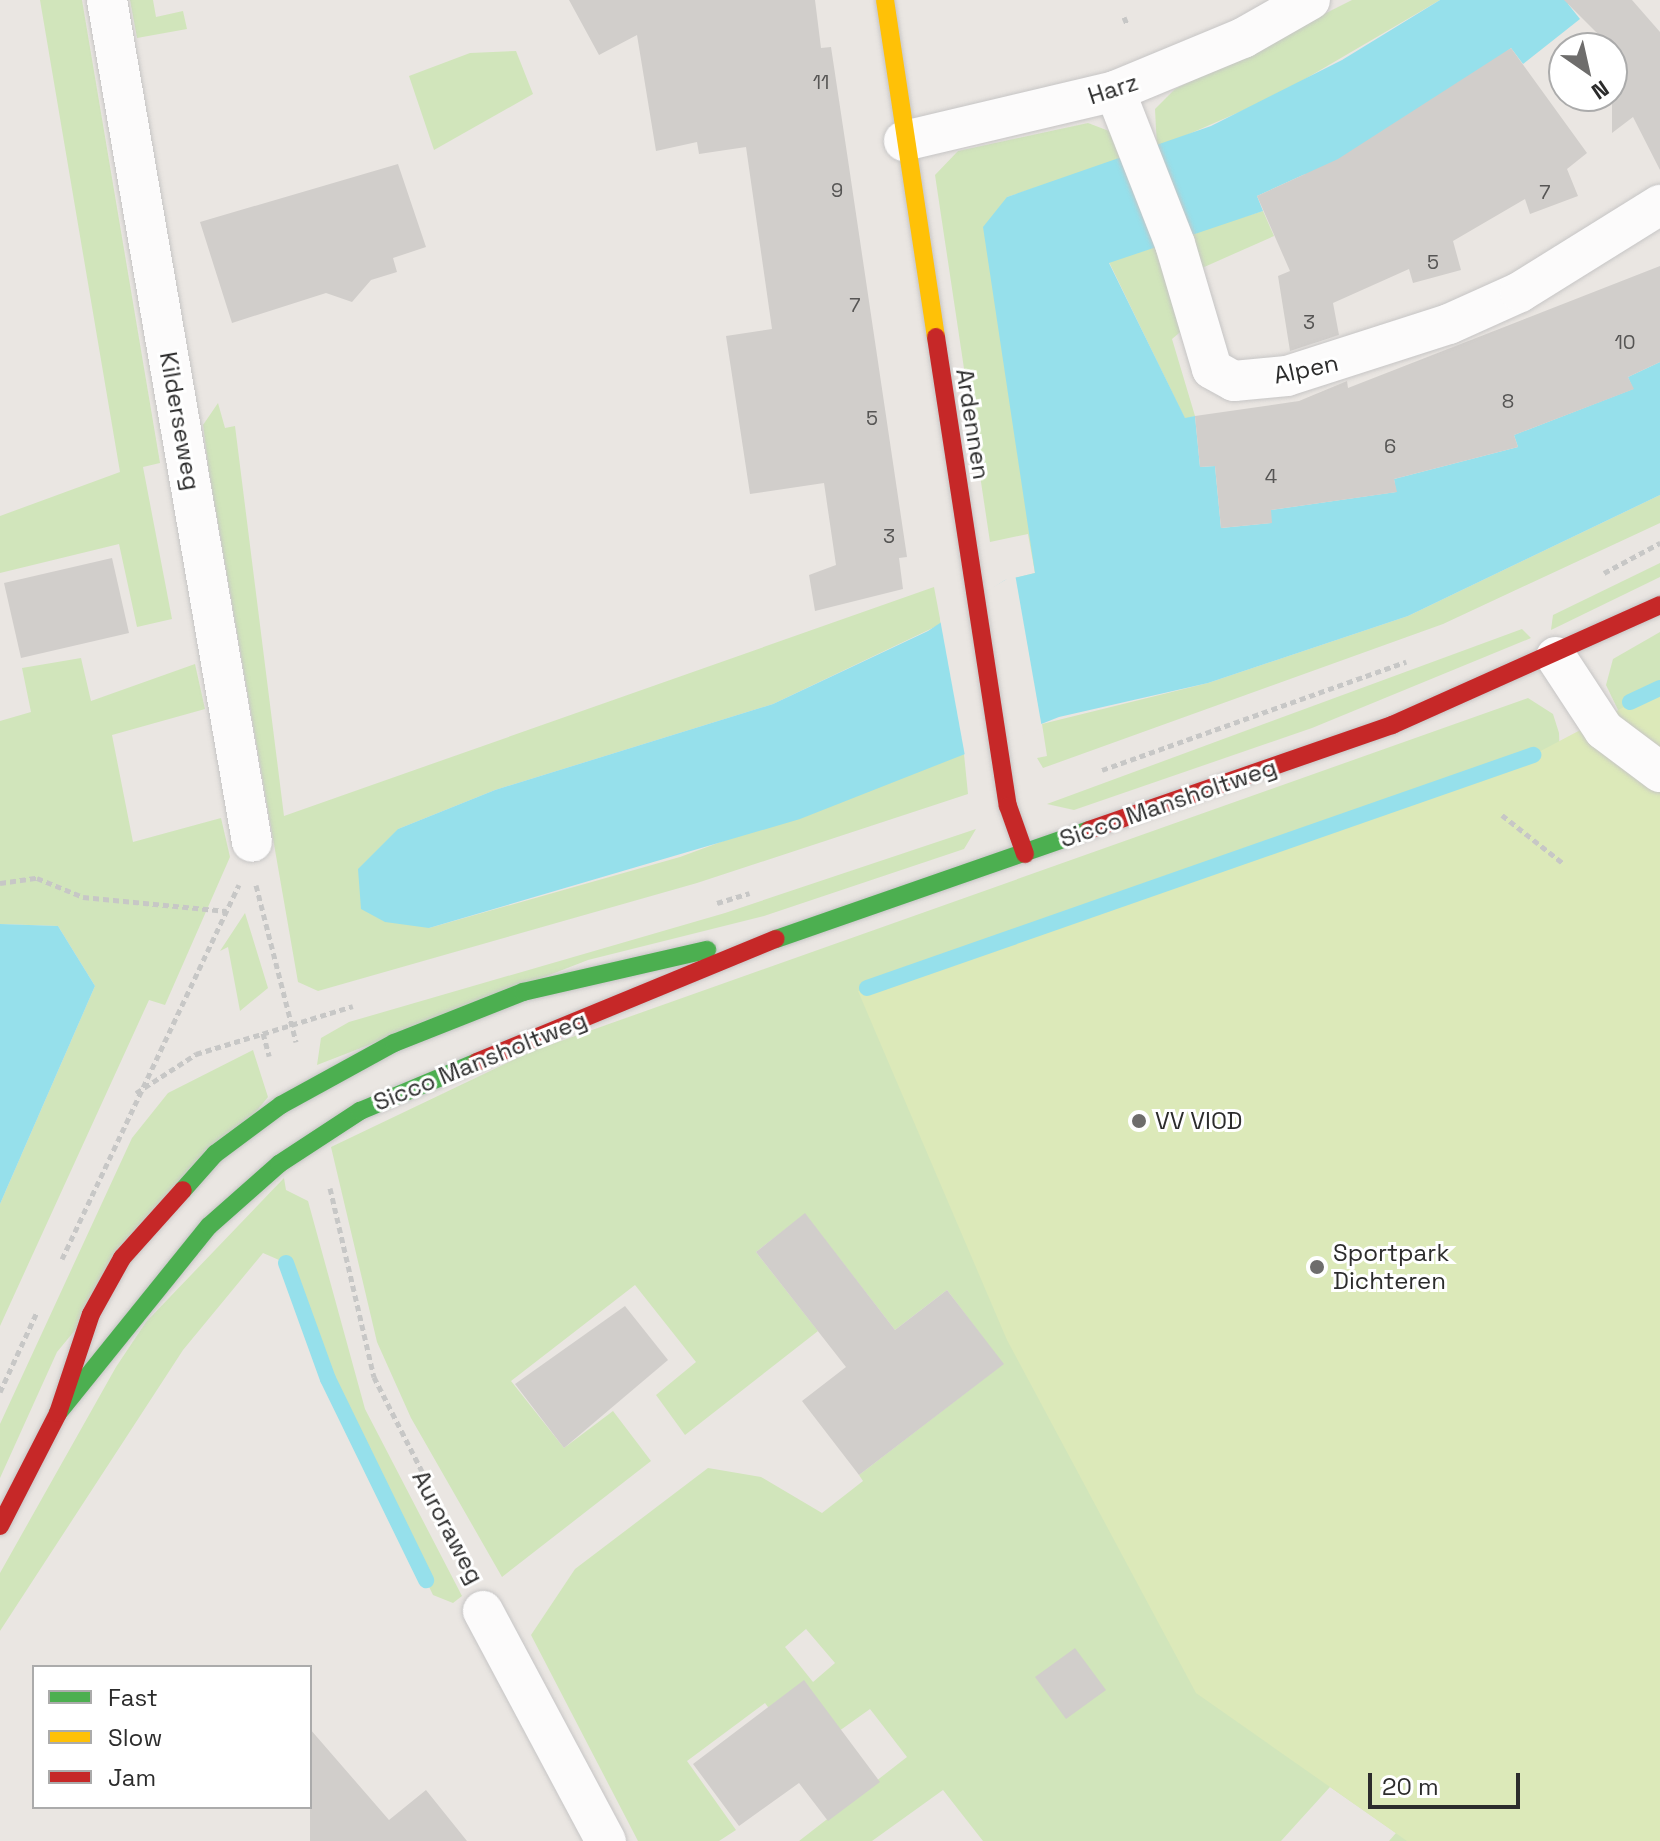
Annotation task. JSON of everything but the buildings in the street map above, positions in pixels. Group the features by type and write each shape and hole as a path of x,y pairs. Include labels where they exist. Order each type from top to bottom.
{"street":[{"name":"Kilderseweg","path":"107,0 250,865"},
{"name":"Ardennen","path":"885,0 904,141 1002,765 1025,854"},
{"name":"Harz","path":"904,141 1115,91 1243,38 1310,0"},
{"name":"Alpen","path":"1115,91 1175,244 1212,369 1234,381 1287,376 1449,324 1520,292 1660,205"},
{"name":"Sicco Mansholtweg","path":"58,1413 209,1226 293,1155 360,1111 442,1073 777,938 1392,725 1556,657 1660,605"},
{"path":"1556,657 1604,730 1660,772"},
{"name":"Sicco Mansholtweg","path":"0,1526 58,1413 91,1314 122,1258 215,1154 281,1105 394,1043 523,992 623,964 777,938"},
{"name":"Auroraweg","path":"483,1611 606,1841"}],"path":[{"path":"1124,17 1127,24"},
{"path":"1502,815 1564,864"},
{"path":"55,1274 136,1093 250,865"},
{"path":"136,1093 196,1054 292,1024 250,865"},
{"path":"0,883 37,878 83,897 226,911"},
{"name":"Auroraweg","path":"332,1196 374,1377 481,1585 483,1611"},
{"path":"0,1392 43,1300"}],"green space":[{"path":"40,0 82,0 160,463 143,467 172,619 137,627 119,544 0,573 0,516 120,472"},
{"path":"130,0 153,0 156,17 183,11 187,29 137,38"},
{"path":"1352,0 1440,0 1276,96 1157,148 1155,109 1175,89"},
{"path":"516,51 533,94 434,150 409,76 470,53"},
{"path":"1088,123 1109,131 1126,158 1007,197 1073,588 1015,578 1035,573 1028,534 990,542 935,175 958,151"},
{"path":"1263,211 1274,236 1202,268 1188,234"},
{"path":"1158,246 1185,328 1172,339 1195,416 1185,419 1109,262"},
{"path":"218,403 225,428 235,426 284,816 934,587 941,624 773,704 495,790 398,829 429,928 680,857 954,756 964,754 968,794 697,883 318,991 298,982 209,471 203,425"},
{"path":"1660,495 1660,523 1443,624 1043,768 1037,758 1047,756 1042,724 1208,683 1408,616"},
{"path":"1660,563 1660,577 1551,630 1553,615"},
{"path":"1522,629 1531,638 1312,728 1074,810 1047,804"},
{"path":"1660,632 1660,743 1619,712 1606,685 1613,659"},
{"path":"81,658 91,701 195,664 205,709 112,735 133,842 221,818 230,857 165,1005 149,1000 0,1326 0,1204 95,986 58,926 0,924 0,721 31,712 22,668"},
{"name":"Sportpark Dichteren","path":"1660,688 1660,1841 1407,1841 1196,1693 1007,1340 858,991 1450,789 1533,755"},
{"path":"1528,698 1553,714 1559,733 1597,1841 1389,1841 1396,1833 1330,1787 1281,1841 983,1841 943,1790 872,1841 799,1841 907,1757 870,1709 804,1756 765,1703 687,1761 736,1830 719,1841 638,1841 531,1635 575,1569 708,1468 761,1477 822,1513 863,1481 859,1475 1003,1364 947,1290 895,1330 805,1214 756,1252 818,1331 685,1435 656,1395 696,1362 635,1285 511,1381 564,1448 613,1411 651,1461 502,1577 411,1418 377,1342 331,1147 530,1052","holes":["806,1629 835,1663 813,1682 785,1647"]},
{"path":"976,829 964,849 764,916 588,960 317,1065 321,1038 349,1022 725,913"},
{"path":"245,913 268,988 240,1011 228,947 220,951"},
{"path":"253,1050 268,1097 57,1352 0,1478 0,1424 132,1138 168,1093"},
{"path":"284,1178 286,1190 308,1201 365,1409 462,1596 453,1603 433,1595 328,1379 286,1263 263,1253 183,1350 0,1631 0,1573 116,1367 146,1322"}],"water":[{"path":"1440,0 1572,0 1568,4 1580,19 1564,32 1548,32 1548,44 1523,64 1511,48 1375,157 1303,175 1257,196 1263,211 1109,263 1185,418 1195,416 1200,467 1215,466 1221,528 1271,523 1271,510 1396,492 1394,479 1518,447 1514,435 1633,389 1628,377 1660,362 1660,495 1408,616 1208,683 1059,717 800,819 429,928 385,922 361,909 358,869 398,829 495,790 773,704 928,631 1005,580 1035,573 983,227 1007,197 1211,126 1342,60"},
{"path":"0,924 58,926 95,986 0,1204"}],"pier":[{"path":"1015,574 1042,728 965,756 940,619"}],"waterway":[{"path":"1630,702 1660,688"},
{"path":"867,988 1533,755"},
{"path":"286,1263 328,1379 426,1580"}],"traffic: fast":[{"path":"776,939 1089,830"},
{"path":"183,1190 215,1154 281,1105 394,1043 523,992 707,950"},
{"path":"58,1413 209,1226 279,1164 360,1111 477,1062"}],"traffic: slow":[{"path":"885,0 936,337"}],"traffic: jam":[{"path":"936,337 1008,806 1025,854"},
{"path":"1089,830 1392,725 1660,605"},
{"path":"477,1062 776,939"},
{"path":"0,1526 58,1413 91,1314 122,1258 183,1190"}],"place":[{"name":"VV VIOD","path":"1139,1121"},
{"name":"Sportpark Dichteren","path":"1317,1267"}]}
